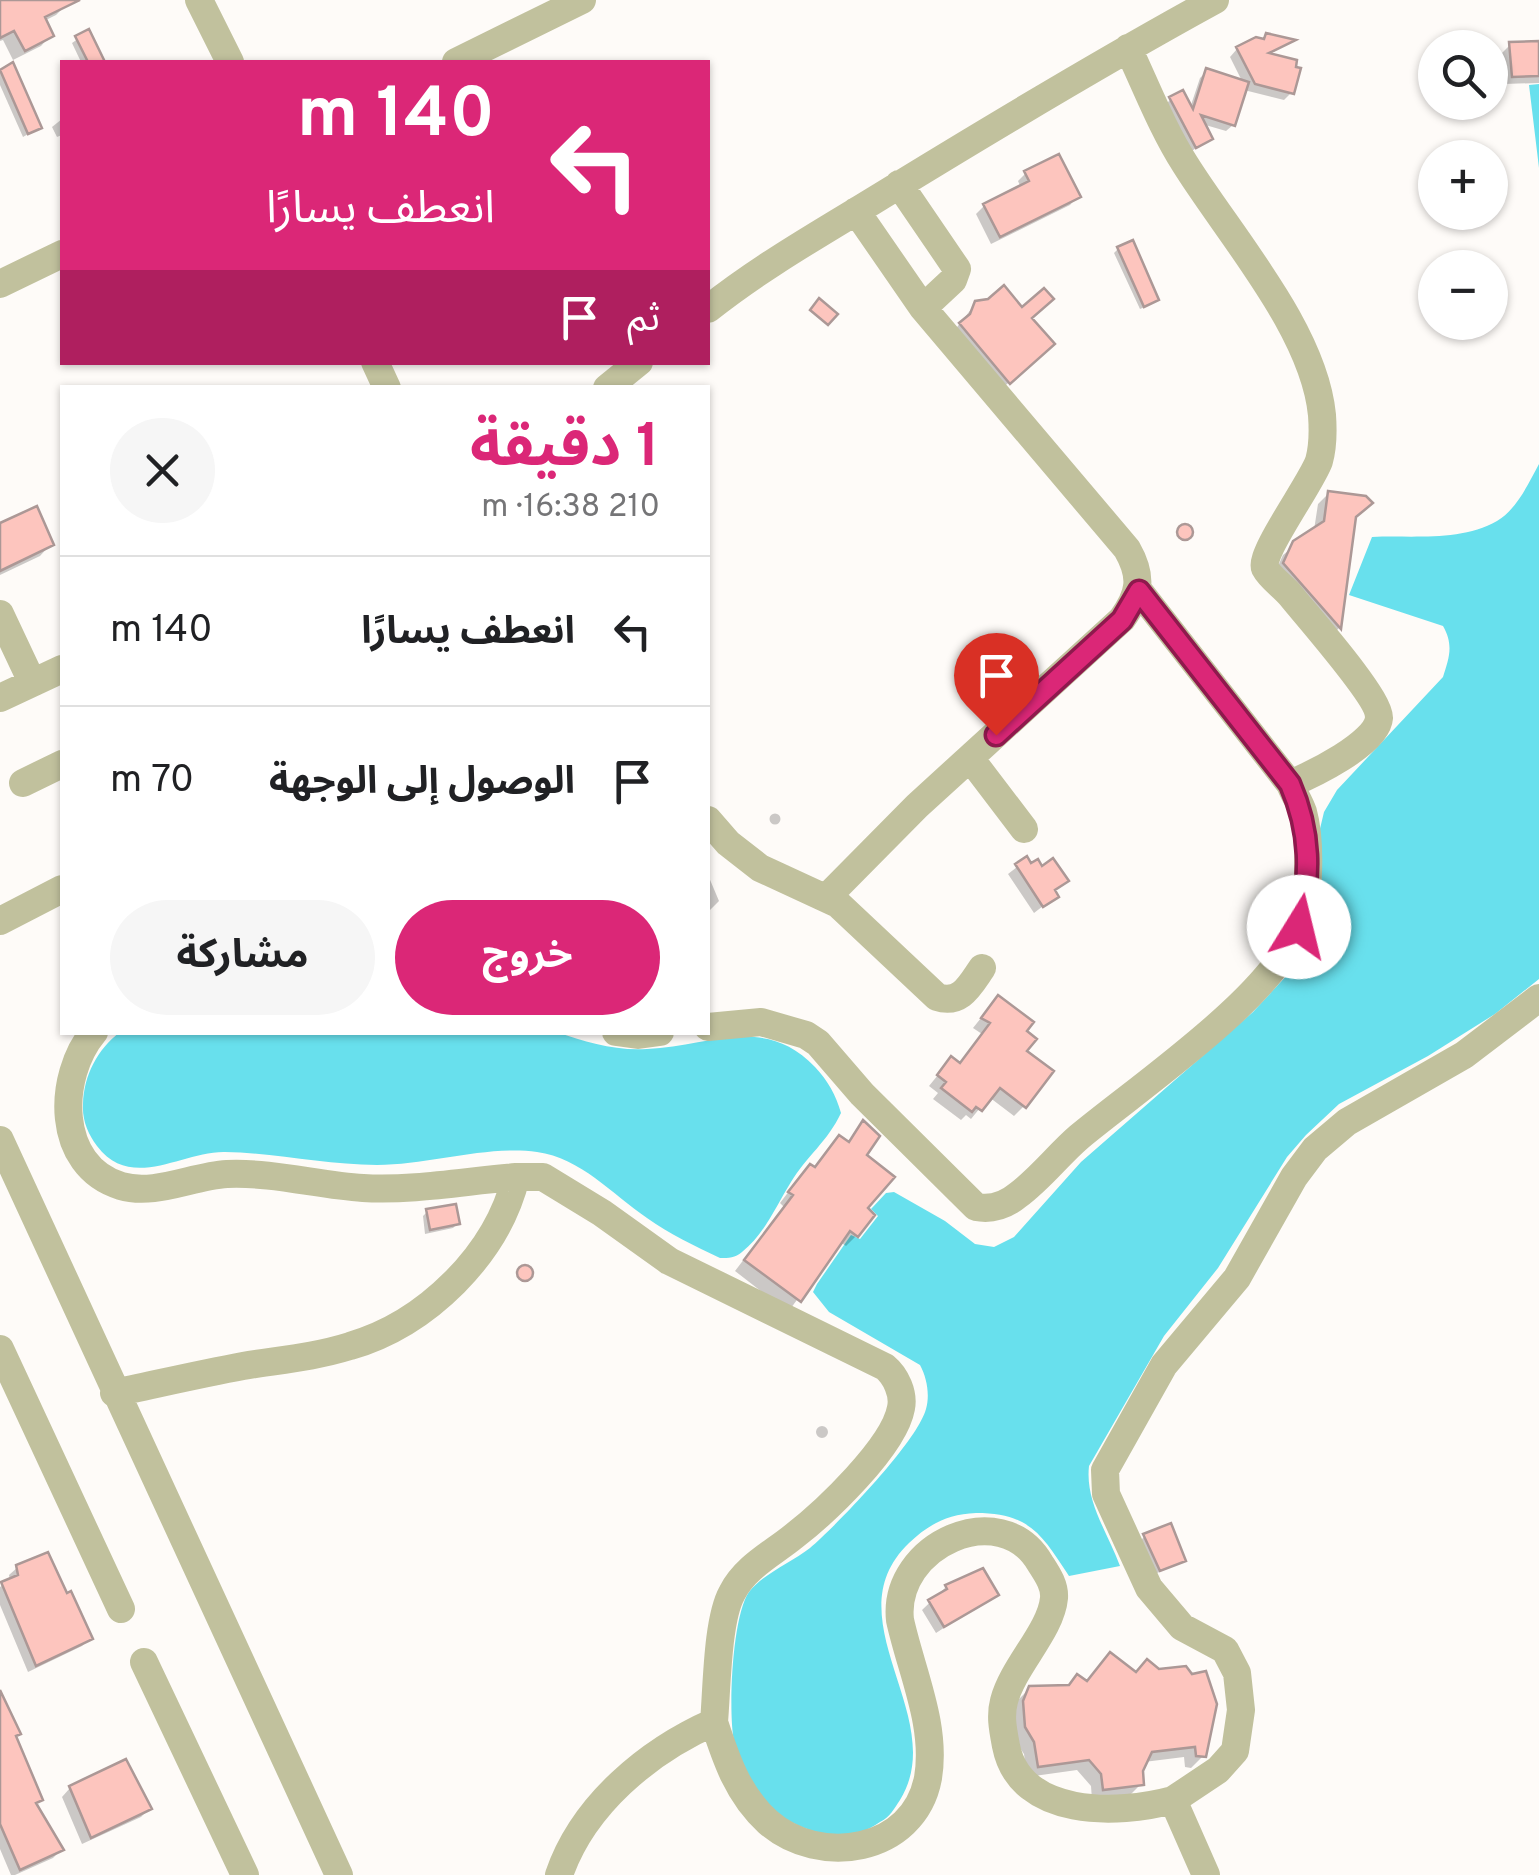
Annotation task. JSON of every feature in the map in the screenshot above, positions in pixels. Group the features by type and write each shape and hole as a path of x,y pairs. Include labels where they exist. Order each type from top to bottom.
{"street":[{"path":"199,0 229,60"},
{"path":"460,60 582,0"},
{"path":"710,308 756,271 1215,0"},
{"path":"1128,48 1182,159 1296,334 1319,396 1322,419 1318,462 1264,560 1266,569 1368,692 1379,715 1377,724 1339,761 1290,784"},
{"path":"899,184 957,268 953,280 923,308"},
{"path":"710,1026 761,1022 806,1035 976,1208 996,1208 1018,1196 1074,1141 1231,1012 1282,957 1299,927 1307,890 1305,826 1290,784 1139,591 1135,564 1127,549 923,308 856,212"},
{"path":"0,284 60,255"},
{"path":"611,385 636,365"},
{"path":"827,897 970,758 1122,620 1139,591"},
{"path":"0,614 32,682"},
{"path":"0,698 60,671"},
{"path":"970,758 1024,830"},
{"path":"23,783 60,765"},
{"path":"710,822 728,843 760,868 827,897 849,912 937,997 950,1000 962,995 982,968"},
{"path":"0,921 60,891"},
{"path":"92,1035 72,1070 67,1104 70,1124 84,1157 119,1186 149,1188 233,1174 373,1188 543,1177 669,1261 886,1366 896,1381 901,1409 890,1434 848,1488 794,1536 766,1555 734,1588 725,1612 714,1722 741,1790 769,1822 810,1844 856,1849 898,1828 919,1802 927,1783 928,1726 898,1606 903,1584 920,1559 939,1544 962,1534 1003,1535 1024,1545 1038,1558 1052,1585 1050,1612 1011,1680 1003,1704 1002,1724 1016,1774 1037,1792 1067,1804 1123,1810 1173,1800 1218,1770 1235,1752 1241,1710 1237,1673 1225,1650 1182,1627 1149,1588 1106,1494 1105,1470 1164,1365 1236,1278 1294,1177 1315,1149 1347,1122 1464,1055 1539,998"},
{"path":"0,1140 339,1875"},
{"path":"114,1392 312,1356 354,1346 400,1324 434,1302 475,1259 510,1200 516,1177"},
{"path":"0,1348 121,1609"},
{"path":"144,1662 245,1875"},
{"path":"559,1875 575,1837 621,1784 667,1745 714,1722"},
{"path":"1173,1800 1206,1875"}],"water":[{"path":"1539,84 1539,168 1529,85"},
{"path":"1539,464 1539,979 1495,1014 1428,1056 1339,1104 1287,1157 1218,1268 1164,1336 1089,1466 1094,1505 1120,1566 1069,1576 1033,1529 994,1514 948,1518 909,1543 888,1572 881,1604 885,1636 912,1736 912,1768 900,1800 883,1820 851,1835 820,1833 789,1820 756,1790 734,1741 733,1665 743,1604 755,1585 810,1548 875,1482 920,1423 928,1398 920,1365 829,1312 813,1292 817,1284 851,1235 860,1239 878,1216 871,1209 886,1193 894,1192 945,1221 975,1244 994,1247 1014,1237 1081,1162 1253,1012 1290,972 1310,930 1322,891 1319,833 1324,812 1337,790 1443,677 1449,658 1443,626 1349,595 1372,537 1452,535 1483,528 1510,510"},
{"path":"117,1035 566,1035 624,1049 756,1037 777,1041 815,1067 831,1088 841,1113 757,1237 737,1255 720,1258 655,1224 582,1169 537,1152 498,1151 377,1165 225,1152 158,1166 126,1166 97,1146 86,1126 83,1110 86,1083 105,1047"}],"building":[{"path":"0,0 80,0 45,17 54,36 25,51 14,31 0,38"},
{"path":"89,29 104,60 87,60 75,36"},
{"path":"1266,33 1296,40 1269,53 1297,60 1296,67 1301,68 1294,94 1255,84 1236,47 1256,37 1264,39"},
{"path":"1539,41 1539,76 1512,77 1509,42"},
{"path":"13,62 42,128 28,134 0,70"},
{"path":"1206,68 1249,82 1235,126 1201,115 1213,139 1196,148 1169,97 1183,90 1193,109"},
{"path":"1059,154 1081,197 1000,237 983,204 1029,181 1024,171"},
{"path":"1133,240 1159,300 1144,307 1117,247"},
{"path":"1004,285 1022,307 1044,288 1054,299 1032,318 1055,344 1010,384 959,323 970,314 975,301 988,299"},
{"path":"819,298 838,314 828,325 810,310"},
{"path":"1328,491 1366,496 1373,503 1356,517 1341,629 1283,563 1293,541 1324,521"},
{"path":"37,506 54,545 0,571 0,523"},
{"path":"1185,524 1193,532 1185,540 1177,532"},
{"path":"1027,856 1031,863 1038,859 1042,866 1053,858 1069,881 1055,890 1059,897 1043,907 1015,864"},
{"path":"998,995 1034,1022 1027,1031 1037,1039 1027,1051 1054,1071 1026,1108 1000,1088 982,1111 976,1107 972,1112 941,1088 946,1082 937,1075 951,1056 960,1063 990,1023 981,1018"},
{"path":"863,1120 880,1136 867,1155 895,1177 868,1208 875,1215 858,1237 850,1231 801,1302 744,1260 793,1195 788,1192 810,1164 815,1167 839,1135 849,1142"},
{"path":"456,1204 460,1224 430,1230 426,1209"},
{"path":"525,1265 533,1273 525,1281 517,1273"},
{"path":"1171,1523 1186,1561 1160,1571 1143,1534"},
{"path":"48,1552 93,1639 36,1666 1,1582 18,1575 16,1565"},
{"path":"983,1568 999,1595 944,1627 928,1600 947,1589 945,1585"},
{"path":"1110,1652 1136,1672 1147,1659 1159,1669 1186,1666 1192,1674 1206,1671 1217,1704 1206,1757 1196,1756 1195,1747 1152,1752 1143,1771 1144,1785 1103,1790 1101,1774 1089,1760 1038,1767 1034,1742 1025,1727 1023,1701 1029,1686 1069,1685 1077,1674 1087,1681"},
{"path":"0,1690 21,1734 16,1736 43,1800 36,1803 64,1850 20,1870 0,1824"},
{"path":"126,1759 152,1809 91,1838 69,1786"}],"route":[{"path":"996,735 1122,620 1139,591 1290,784 1305,826 1307,890 1299,927"}]}
